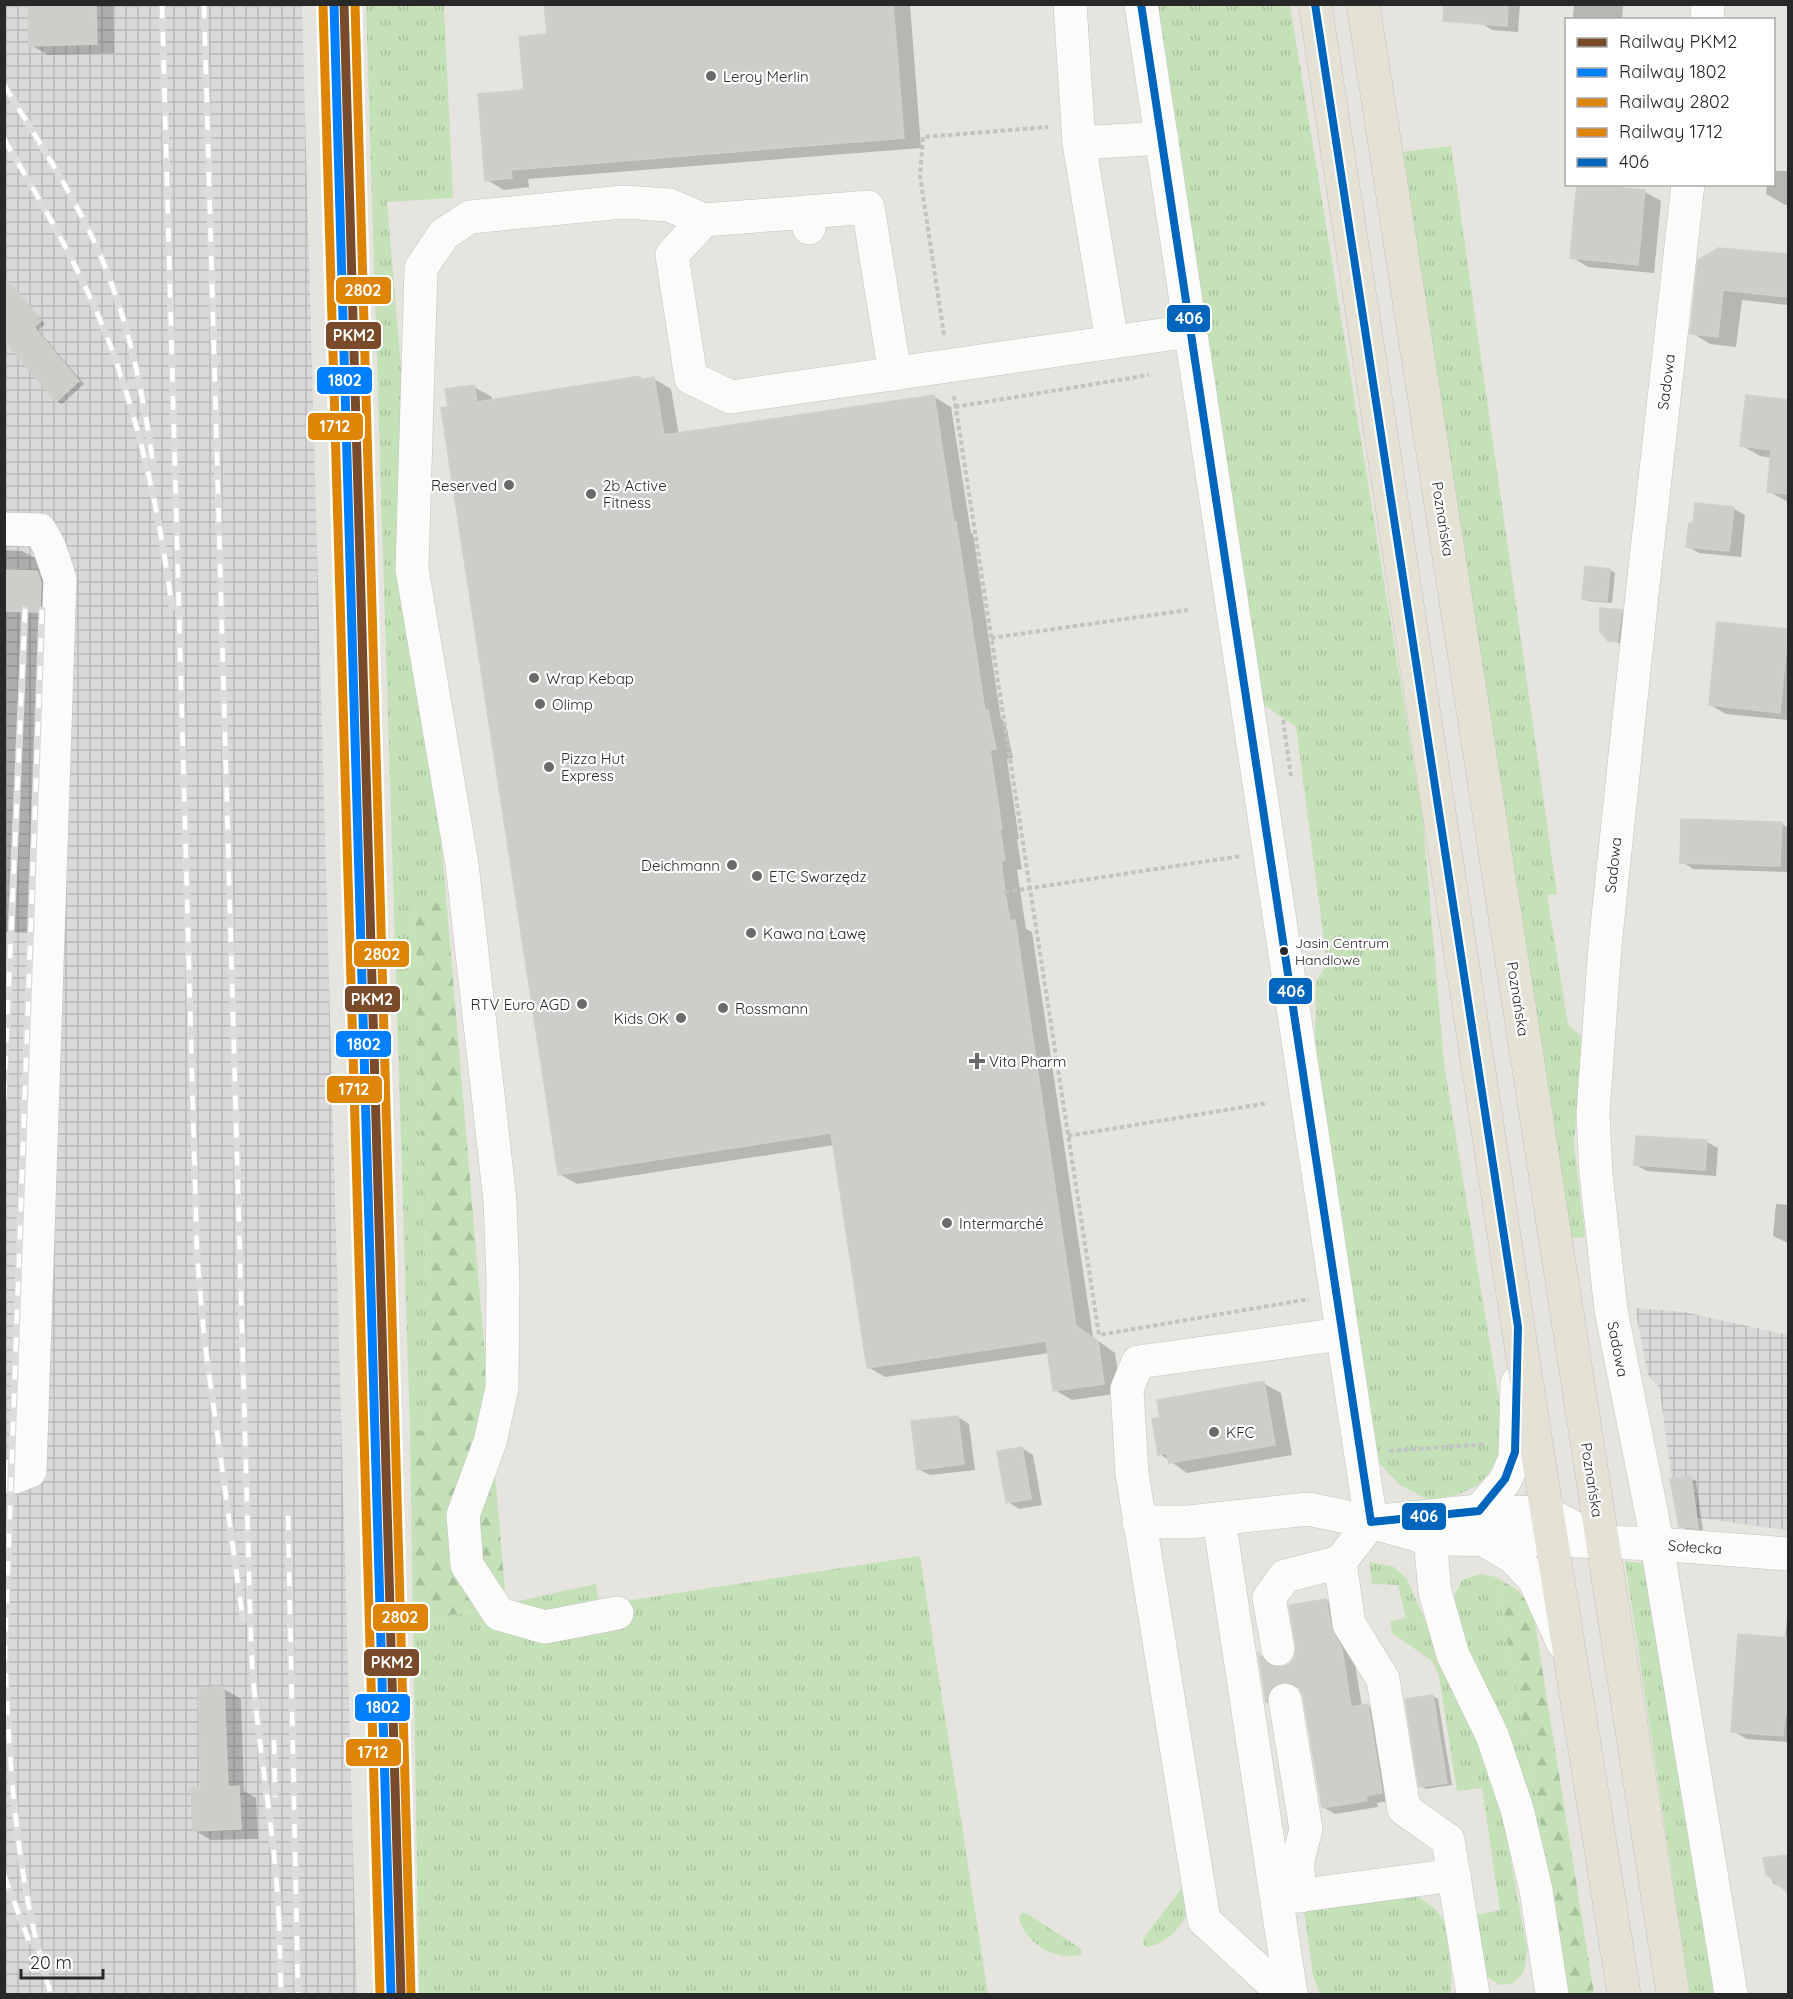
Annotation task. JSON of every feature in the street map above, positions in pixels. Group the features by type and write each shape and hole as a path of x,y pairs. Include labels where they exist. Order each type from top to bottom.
{"main road":[{"path":"1315,4 1518,1327 1624,1995"},
{"name":"Poznańska","path":"1363,4 1672,1995"}],"street":[{"path":"1070,4 1079,134 1112,342"},
{"path":"1141,4 1371,1522 1340,1562 1285,1576 1269,1598 1278,1649"},
{"path":"1079,134 1162,138"},
{"name":"Sadowa","path":"1688,186 1641,595 1607,922 1593,1113 1596,1174 1611,1310 1656,1544 1731,1995"},
{"path":"617,1613 545,1627 499,1614 467,1565 463,1515 490,1442 502,1388 503,1281 500,1201 462,864 412,569 421,268 444,234 470,216 623,202 669,205 704,220 744,226 809,220 868,207 895,374"},
{"path":"704,220 672,255 691,378 731,397 1190,331"},
{"path":"4,529 40,530 50,546 60,579 30,1471 15,1477 4,1476"},
{"path":"1140,1522 1189,1522 1308,1509 1371,1522 1430,1539 1481,1525 1515,1458 1518,1327"},
{"path":"1284,1995 1204,1920 1132,1473 1127,1389 1138,1362 1342,1334"},
{"path":"1219,1518 1289,1897 1291,1995"},
{"path":"1371,1522 1549,1526 1602,1543"},
{"path":"1481,1525 1534,1579 1571,1662"},
{"path":"1430,1539 1435,1592 1453,1655 1492,1736 1517,1809 1536,1890 1552,1995"},
{"name":"Sołecka","path":"1602,1543 1656,1544 1788,1554"},
{"path":"1340,1562 1349,1624 1383,1679 1404,1809 1448,1840 1473,1995"},
{"path":"1286,1700 1306,1829 1289,1897"},
{"path":"1289,1897 1454,1875"}],"path":[{"path":"1079,134 923,136 920,176 1099,1335 1336,1295"},
{"path":"955,407 1149,375"},
{"path":"991,638 1188,609"},
{"path":"1005,892 1270,852"},
{"path":"1068,1136 1268,1103"}],"shaded area":[{"path":"5,5 302,5 357,1994 5,1994"},
{"path":"1635,1308 1684,1312 1788,1335 1788,1530 1677,1515 1659,1387 1648,1375"}],"green space":[{"path":"366,5 444,5 453,198 387,202 446,897 415,904 430,1429 410,1432"},
{"path":"1151,5 1290,5 1423,820 1444,1064 1505,1435 1497,1464 1478,1485 1457,1495 1429,1500 1400,1485 1380,1464 1372,1433 1315,1043 1316,982 1327,963 1296,727 1264,705"},
{"path":"1451,146 1557,894 1547,895 1568,1024 1583,1038 1574,1144 1585,1237 1571,1238 1401,152"},
{"path":"446,897 506,1603 413,1624 410,1432 430,1429 415,903"},
{"path":"920,1556 988,1994 419,1994 413,1624 596,1584 599,1605"},
{"path":"1625,1561 1650,1564 1720,1994 1690,1994"},
{"path":"1369,1562 1394,1567 1407,1579 1491,1771 1503,1817 1527,1949 1524,1972 1513,1983 1500,1985 1483,1974 1476,1915 1500,1910 1482,1788 1457,1791 1439,1676 1432,1661 1392,1633 1390,1621 1406,1618 1398,1585 1372,1584"},
{"path":"1480,1574 1496,1577 1571,1994 1565,1994 1455,1618 1453,1598 1462,1580"},
{"path":"1496,1577 1519,1591 1533,1611 1594,1994 1571,1994"},
{"path":"1186,1887 1190,1901 1180,1925 1161,1942 1146,1947 1143,1939 1182,1888"},
{"path":"1413,1894 1433,1908 1445,1924 1451,1969 1450,1994 1320,1993 1313,1976 1304,1910"},
{"path":"1022,1913 1026,1913 1080,1948 1082,1952 1080,1955 1061,1955 1042,1948 1027,1935 1019,1917"}],"building":[{"path":"28,4 96,4 97,44 29,46"},
{"name":"Leroy Merlin","path":"544,4 893,4 904,138 511,170 512,178 485,181 478,94 524,90 519,37 547,34"},
{"path":"1444,4 1508,4 1507,26 1443,21"},
{"path":"1577,186 1645,190 1638,265 1570,258"},
{"path":"1718,248 1788,254 1788,297 1723,290 1718,337 1690,334 1698,260"},
{"path":"4,277 41,321 34,327 79,381 56,402 4,340"},
{"name":"ETC Swarzędz","path":"640,376 641,380 654,377 664,435 934,395 985,711 988,710 996,749 990,750 1002,829 1000,830 1005,860 1001,861 1005,892 1010,921 1015,920 1076,1326 1098,1341 1104,1384 1053,1391 1046,1341 867,1368 831,1133 558,1175 441,408 448,407 445,389 474,385 477,402"},
{"path":"1746,395 1788,400 1788,494 1767,492 1771,450 1740,446"},
{"path":"1695,503 1734,507 1729,551 1686,547 1689,523 1693,523"},
{"path":"1585,566 1610,569 1607,601 1582,599"},
{"path":"4,570 37,571 41,582 40,612 4,611"},
{"path":"1600,608 1622,610 1617,642 1608,641 1600,631"},
{"path":"1717,622 1788,629 1780,713 1709,705"},
{"path":"1681,819 1782,822 1780,866 1680,863"},
{"path":"1636,1136 1707,1140 1705,1170 1634,1165"},
{"name":"KFC","path":"1264,1381 1275,1445 1169,1463 1167,1453 1158,1455 1152,1419 1160,1417 1157,1400"},
{"path":"958,1416 964,1464 917,1470 911,1421"},
{"path":"1022,1447 1031,1499 1006,1503 997,1451"},
{"path":"1691,1476 1698,1528 1679,1527 1670,1479"},
{"path":"1326,1599 1331,1627 1342,1649 1351,1707 1368,1704 1382,1793 1366,1796 1367,1801 1322,1808 1303,1696 1299,1688 1292,1683 1281,1682 1273,1686 1268,1693 1266,1703 1258,1652 1271,1666 1281,1667 1290,1664 1295,1656 1296,1646 1289,1605"},
{"path":"1738,1634 1788,1638 1788,1715 1785,1715 1783,1736 1731,1732"},
{"path":"224,1687 228,1787 239,1786 241,1829 193,1831 191,1788 201,1787 198,1688"},
{"path":"1433,1695 1447,1783 1419,1787 1405,1699"},
{"path":"1788,1855 1788,1893 1766,1874 1763,1858"}],"railway":[{"path":"162,4 197,1254 204,1337 243,1620"},
{"path":"204,4 251,1644 253,1679 274,1854 279,1924"},
{"path":"4,85 75,204 109,277 136,369 153,463"},
{"path":"4,139 69,254 110,345 130,404 145,462 158,520 172,607"},
{"path":"4,1098 25,609"},
{"path":"42,610 5,1650 16,1824 30,1910 51,1994"},
{"path":"288,1516 298,1994"},
{"path":"274,1740 275,1797"},
{"path":"4,1875 29,1941"},
{"path":"279,1917 281,1994"}],"rail line":[{"name":"1802","path":"334,4 391,1994"},
{"name":"PKM2","path":"344,4 401,1994"},
{"name":"2802","path":"355,4 411,1994"},
{"name":"1712","path":"323,5 380,1994"}],"transit line":[{"name":"406","path":"1141,4 1371,1522 1479,1511 1505,1479 1515,1452 1518,1327 1315,4"}],"place":[{"name":"Leroy Merlin","path":"711,76"},
{"name":"Reserved","path":"509,485"},
{"name":"2b Active Fitness","path":"591,494"},
{"name":"Wrap Kebap","path":"534,678"},
{"name":"Olimp","path":"540,704"},
{"name":"Pizza Hut Express","path":"549,767"},
{"name":"Deichmann","path":"732,865"},
{"name":"ETC Swarzędz","path":"757,876"},
{"name":"Kawa na Ławę","path":"751,933"},
{"name":"Jasin Centrum Handlowe","path":"1284,951"},
{"name":"RTV Euro AGD","path":"582,1004"},
{"name":"Rossmann","path":"723,1008"},
{"name":"Kids OK","path":"681,1018"},
{"name":"Vita Pharm","path":"977,1061"},
{"name":"Intermarché","path":"947,1223"},
{"name":"KFC","path":"1214,1432"}]}
